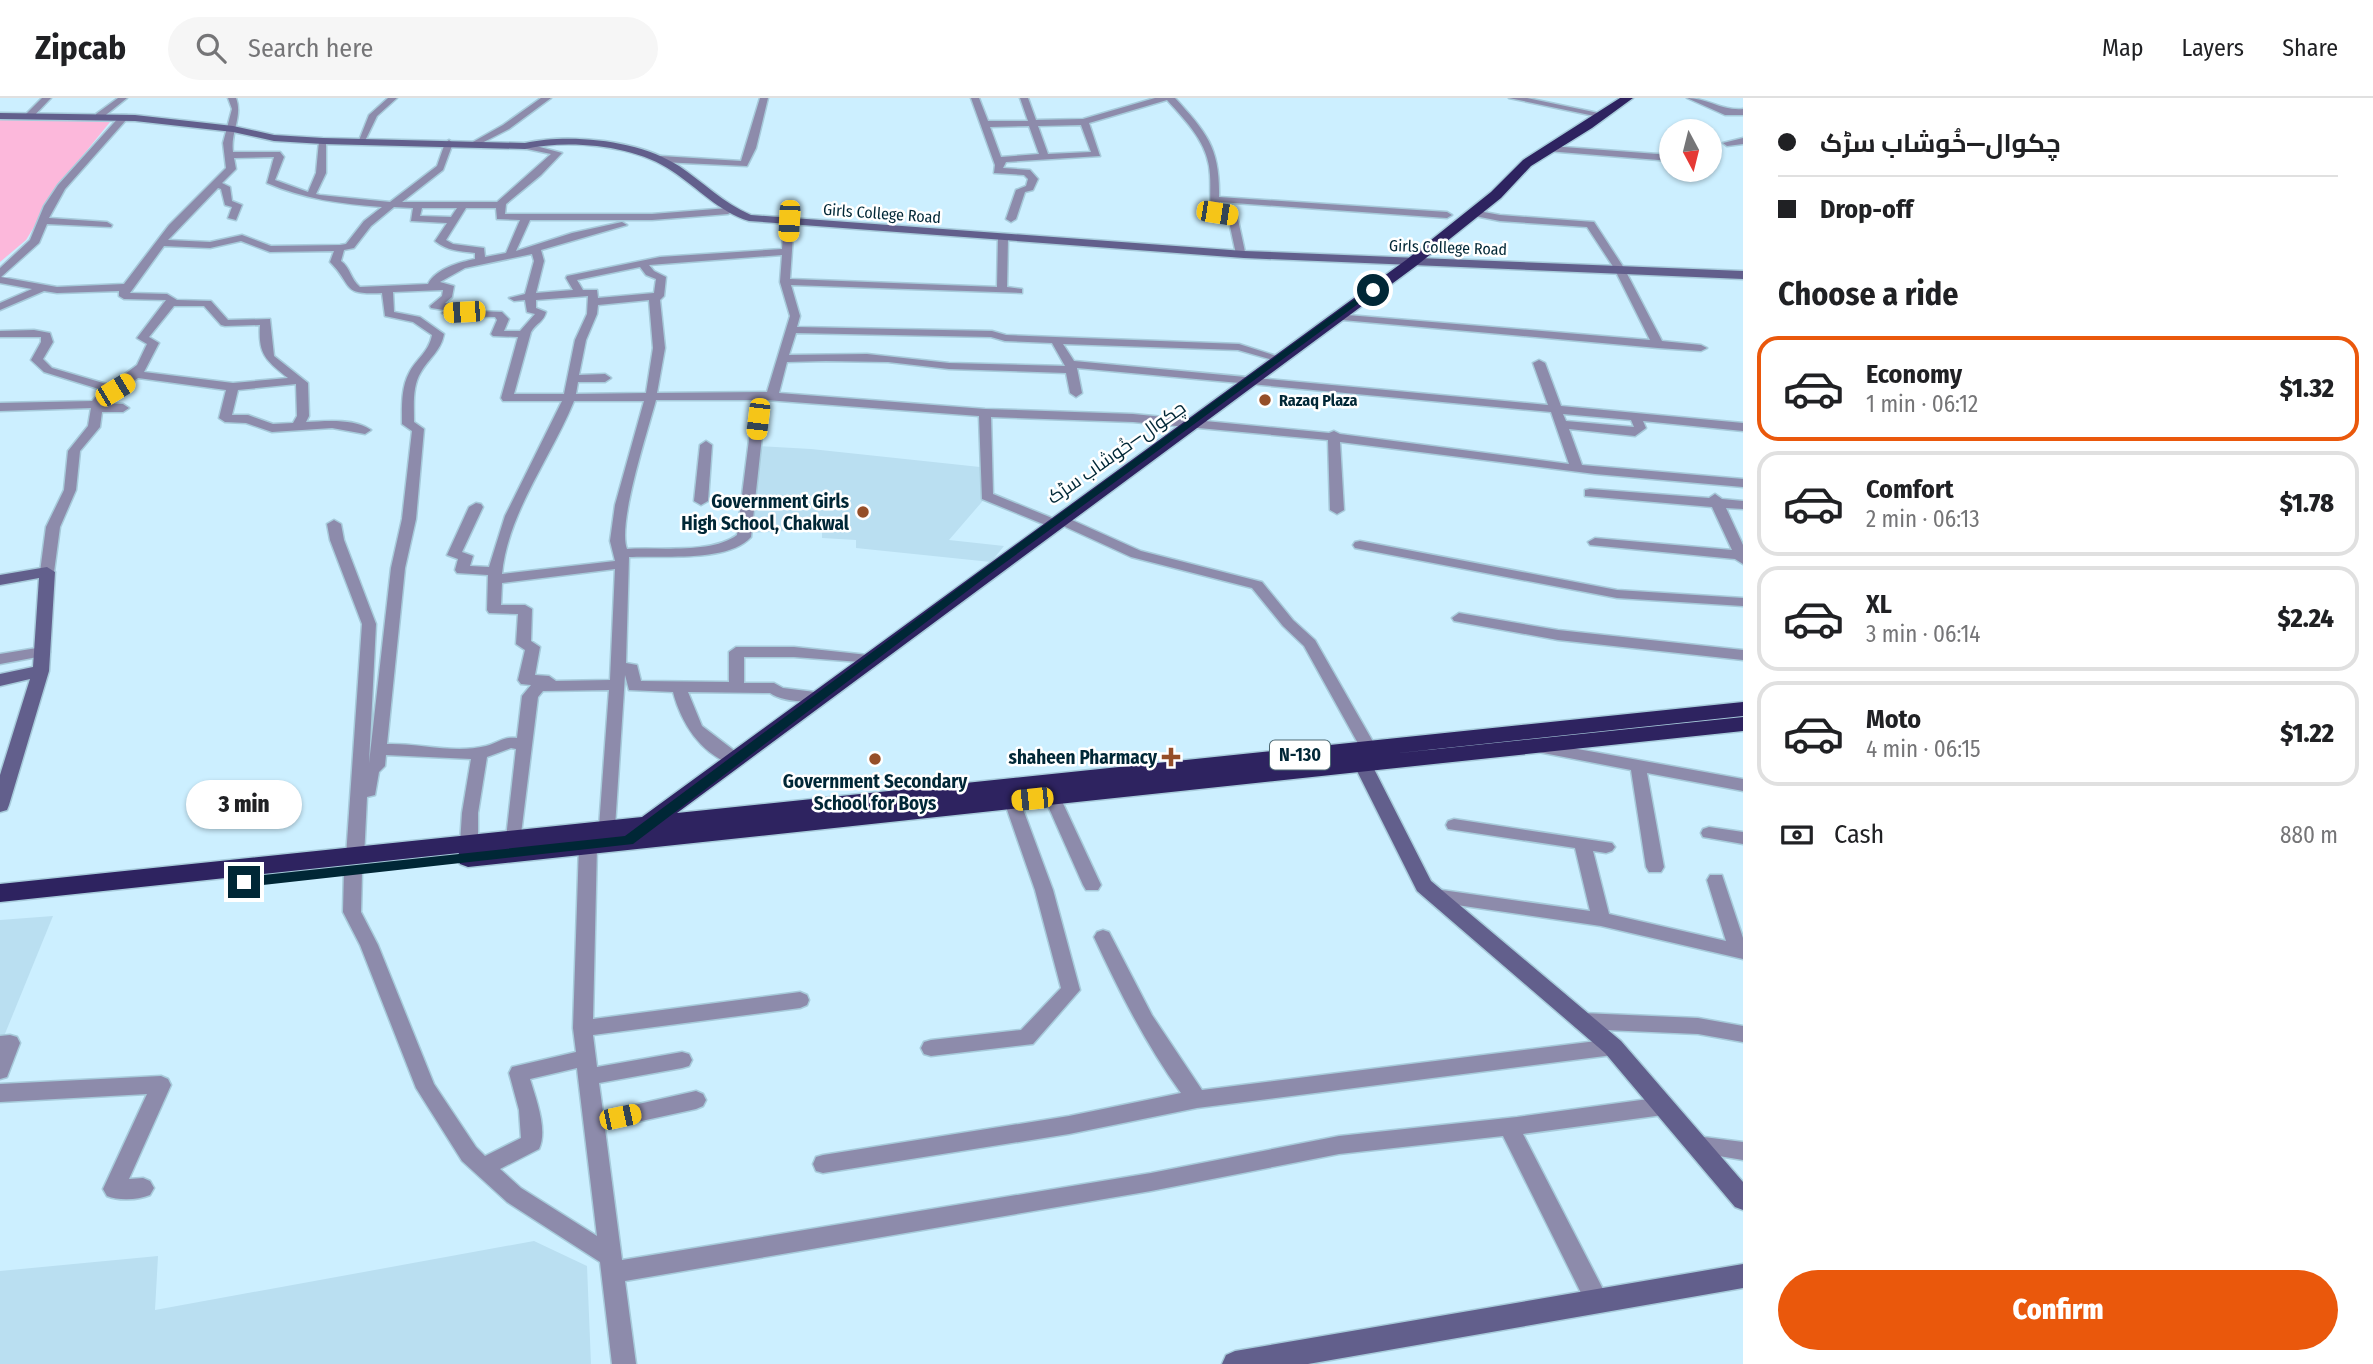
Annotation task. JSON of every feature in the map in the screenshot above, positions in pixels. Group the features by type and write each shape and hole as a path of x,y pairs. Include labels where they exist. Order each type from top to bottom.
{"highway":[{"name":"چکوال—خُوشاب سڑک","path":"628,841 648,823 1055,521 1254,380 1410,263 1473,213 1527,163 1627,98"},
{"name":"N-130","path":"0,907 354,864 469,844 607,827 1052,797 1743,709"},
{"name":"N-130","path":"0,893 588,845 858,808 1366,756 1533,746 1743,724"}],"street":[{"path":"29,116 47,98"},
{"path":"99,116 123,98"},
{"path":"172,303 172,299 167,297 124,296 125,289 180,219 218,185 231,169 227,143 233,130 236,109 232,98"},
{"path":"361,141 373,115 393,98"},
{"path":"475,143 506,127 547,98"},
{"path":"661,159 744,164 757,131 758,109 764,98"},
{"path":"975,98 1000,165"},
{"path":"1024,98 1045,157"},
{"path":"985,124 1084,122 1164,98"},
{"path":"1170,98 1201,132 1212,157 1216,175 1213,199 1217,213 1232,215 1240,252"},
{"path":"1513,98 1604,115"},
{"path":"1691,98 1728,113 1743,113"},
{"name":"Girls College Road","path":"0,116 124,117 233,130 274,138 323,142 525,146 554,140 577,141 661,159 695,182 728,211 749,218 1003,238 1410,263 1619,268 1743,275"},
{"path":"0,274 36,241 42,221 61,187 124,117"},
{"path":"1011,219 1021,190 1030,188 1033,179 1027,172 997,171 1003,159 1097,154 1084,122"},
{"path":"1727,143 1743,141"},
{"path":"311,195 321,173 323,142"},
{"path":"163,243 211,246 243,238 270,249 350,246 367,222 399,202 441,167 449,143"},
{"path":"229,155 277,154 279,157 270,181 311,195 352,202 399,202 418,206 500,205 538,173 556,153 525,146"},
{"path":"1550,149 1659,157"},
{"path":"218,185 225,187 228,203 237,205 233,218"},
{"path":"1213,199 1447,215"},
{"path":"464,204 441,237 441,243 457,249 480,250 480,262"},
{"path":"500,205 500,217 526,218 652,217 728,211"},
{"path":"418,206 414,219 454,220"},
{"path":"1473,213 1500,218 1590,224 1619,268 1658,345"},
{"path":"432,287 435,280 462,265 510,256 576,235 652,217"},
{"path":"510,256 514,241 526,218"},
{"path":"42,221 107,225"},
{"path":"477,507 454,555 466,556 462,570 496,575 720,548 740,542 744,537 766,396 785,359 795,316 785,282 789,221"},
{"path":"1002,290 1003,238"},
{"path":"340,248 335,262 345,269 345,278 352,287 360,291 449,286 447,297 435,306 452,307 447,313 498,314 503,320 497,334 525,334"},
{"path":"536,249 539,261 530,297 531,310 541,312 525,334 507,398 766,396 985,414 1196,422 1334,435 1577,468 1743,483"},
{"path":"579,292 571,278 642,263 705,255 785,253"},
{"path":"642,263 650,273 661,277 659,296"},
{"path":"0,280 40,289 125,289"},
{"path":"785,282 1018,291"},
{"path":"0,307 40,289"},
{"path":"359,792 369,791 371,769 377,766 397,581 414,477 418,429 408,424 412,381 415,371 426,363 438,334 416,319 389,314 387,289"},
{"path":"514,298 593,292 593,302 568,399 510,521 496,575 494,610 525,609 523,644 533,648 526,680 550,681 549,685"},
{"path":"593,302 659,296"},
{"path":"607,827 622,559 617,541 622,505 651,396 659,348 654,299 659,296"},
{"path":"0,805 41,671 47,572 53,527 69,490 74,451 94,427 96,406 144,365 153,343 143,338 146,330 165,314 172,303"},
{"path":"172,303 207,303 225,323 266,321 265,338 270,357 300,380 304,402 303,416 296,428"},
{"path":"1335,317 1701,348"},
{"path":"791,330 992,334 1056,341 1239,347 1280,359"},
{"path":"0,334 12,335 24,331 46,335 47,342 37,360 48,370 115,390"},
{"path":"1056,341 1071,367 1076,393"},
{"path":"785,359 880,358 934,361 949,366 1071,367 1254,380 1743,427"},
{"path":"1539,363 1577,468"},
{"path":"136,374 233,387 300,380"},
{"path":"571,379 605,378"},
{"path":"233,387 225,418 248,419 272,428 332,424 365,430"},
{"path":"0,407 123,408"},
{"path":"985,414 987,496 1136,554 1257,585 1288,623 1310,643 1366,756 1424,886 1612,1047 1743,1199"},
{"path":"1561,424 1635,432 1640,428 1636,418"},
{"path":"1334,435 1337,510"},
{"path":"701,502 706,445"},
{"path":"1595,542 1740,550 1706,480"},
{"path":"1590,493 1743,505"},
{"path":"334,524 337,540 369,624 352,912 369,944 426,1088 469,1154 514,1195 613,1265 1151,1182 1339,1145 1509,1127 1663,1106"},
{"path":"1360,545 1617,594 1743,602"},
{"path":"0,580 47,572"},
{"path":"1459,618 1558,635 1743,655"},
{"path":"0,659 43,652"},
{"path":"737,687 736,653 794,652 868,660"},
{"path":"618,667 632,668 634,686 774,688 779,694 818,697"},
{"path":"0,680 41,671"},
{"path":"514,838 530,696 539,686 617,685"},
{"path":"679,687 688,720 697,734 734,760"},
{"path":"378,750 396,748 455,754 499,749 509,742 525,745"},
{"path":"1533,746 1743,785"},
{"path":"469,844 470,813 480,752"},
{"path":"1638,766 1655,867"},
{"path":"1052,797 1092,885"},
{"path":"931,1048 1026,1038 1071,990 1044,890 1012,801"},
{"path":"1454,825 1606,847"},
{"path":"1709,833 1743,838"},
{"path":"1582,843 1601,919"},
{"path":"588,845 583,1028 624,1364"},
{"path":"1716,880 1741,952"},
{"path":"1436,895 1601,919 1741,952"},
{"path":"1103,937 1127,988 1166,1056 1197,1099"},
{"path":"583,1028 800,1000"},
{"path":"1582,1021 1698,1026 1743,1034"},
{"path":"0,1044 10,1043 0,1071"},
{"path":"823,1164 1069,1125 1197,1099 1612,1047"},
{"path":"483,1167 532,1143 529,1110 519,1073 682,1060"},
{"path":"0,1093 161,1085 114,1189 142,1188"},
{"path":"594,1123 696,1100"},
{"path":"1509,1127 1597,1301"},
{"path":"1696,1145 1743,1151"},
{"path":"1235,1364 1743,1276"}],"shaded area":[{"path":"0,119 95,119 110,122 62,181 26,240 0,262"},
{"name":"Government Girls High School, Chakwal","path":"756,446 811,449 980,467 987,496 949,540 1004,546 991,562 856,548 856,540 822,538 822,529 753,533"},
{"path":"53,916 0,1046 0,920"},
{"path":"534,1241 587,1266 591,1364 0,1364 0,1271 158,1256 155,1310"}],"place":[{"name":"Razaq Plaza","path":"1265,400"},
{"name":"Government Girls High School, Chakwal","path":"863,512"},
{"name":"shaheen Pharmacy","path":"1171,757"},
{"name":"Government Secondary School for Boys","path":"875,759"}],"route":[{"path":"244,882 628,841 648,823 1058,519 1196,422 1373,290"}]}
